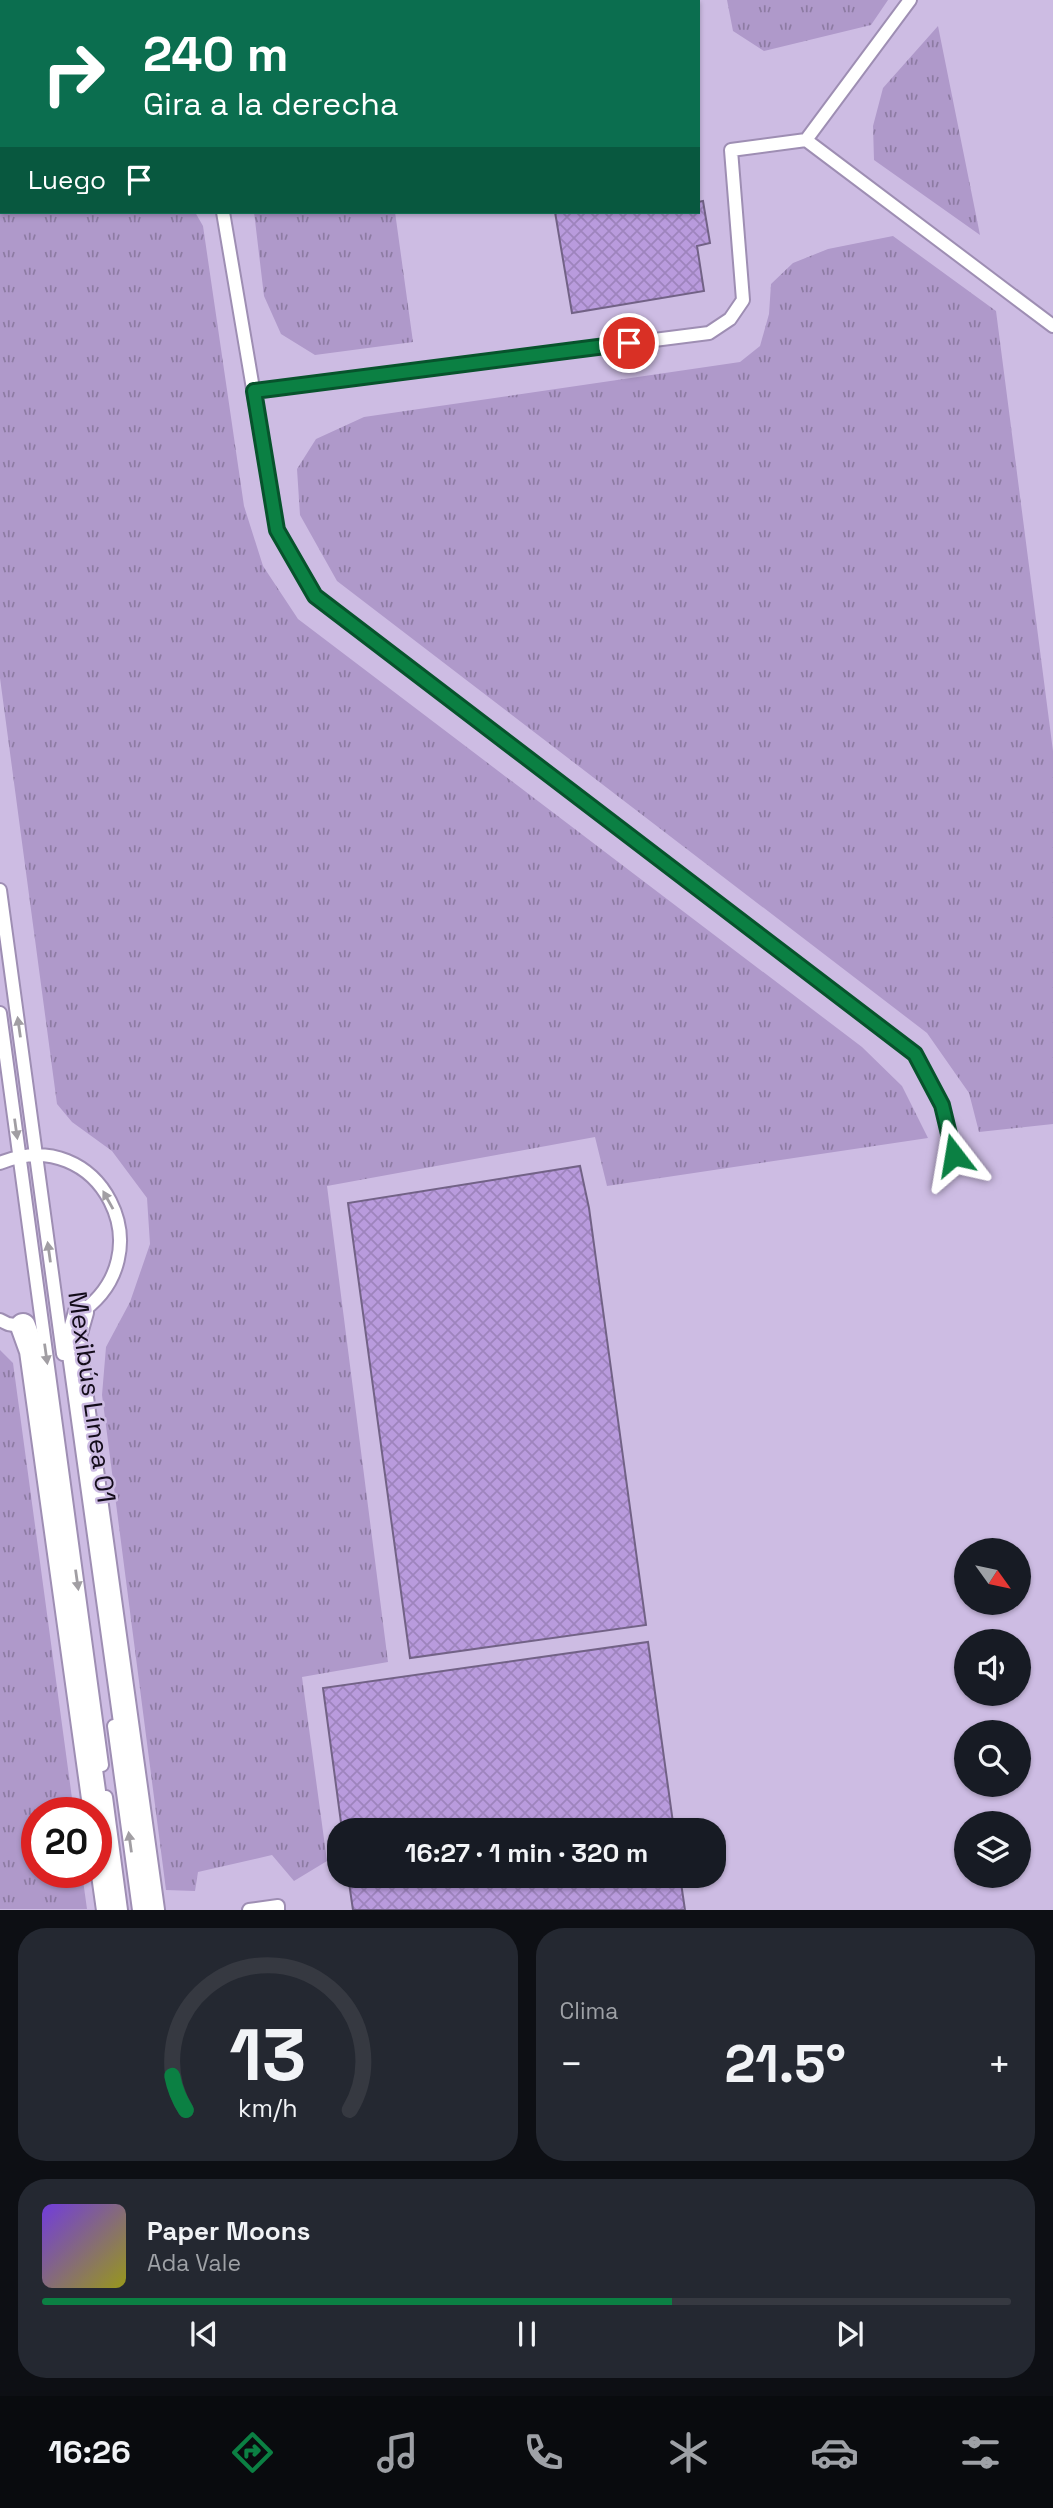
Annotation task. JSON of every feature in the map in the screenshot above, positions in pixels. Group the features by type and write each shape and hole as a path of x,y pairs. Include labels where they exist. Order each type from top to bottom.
{"street":[{"path":"81,1312 74,1340 152,1909"},
{"path":"22,1324 33,1350 94,1797"},
{"path":"106,1888 109,1909"}],"lane":[{"path":"806,141 911,0"},
{"path":"254,391 709,333 730,320 743,300 732,150 806,141 1053,326"},
{"path":"223,214 277,530 315,596 915,1054 942,1105 954,1155"},
{"name":"Mexibús Línea 01","path":"0,890 139,1909"},
{"name":"Mexibús Línea 01","path":"0,1013 19,1156 22,1324 121,1909"},
{"path":"0,1163 19,1156 36,1155 68,1161 91,1176 109,1197 119,1225 120,1255 110,1283 91,1306 59,1324 22,1324"},
{"path":"249,1909 278,1906 278,1909"}],"green space":[{"path":"727,0 888,0 871,25 764,51 733,31"},
{"path":"938,26 980,235 874,160 873,126 883,88"},
{"path":"0,214 196,214 203,226 244,506 263,566 298,619 862,1047 902,1086 928,1138 607,1186 595,1137 327,1186 388,1662 302,1677 327,1861 294,1881 272,1855 198,1872 195,1891 166,1890 102,1395 106,1347 130,1302 150,1244 147,1198 112,1151 72,1122 57,1104 0,678"},
{"path":"254,214 395,214 413,342 315,355 281,334 264,296"},
{"path":"893,236 996,311 1053,751 1053,1124 979,1132 969,1093 927,1033 337,581 300,515 297,469 316,439 364,417 740,362 760,346 769,314 771,284 793,263 828,249"},
{"path":"0,1350 13,1363 72,1797 21,1797 21,1888 84,1888 87,1909 0,1909"}],"building":[{"path":"703,201 710,243 697,246 704,291 572,313 555,214 700,214 700,202"},
{"path":"580,1166 589,1208 646,1625 410,1658 348,1203"},
{"path":"648,1642 672,1818 340,1818 323,1688"},
{"path":"350,1888 682,1888 685,1910 353,1910"}],"route":[{"path":"629,343 254,391 277,530 315,596 915,1054 942,1105 954,1155"}]}
